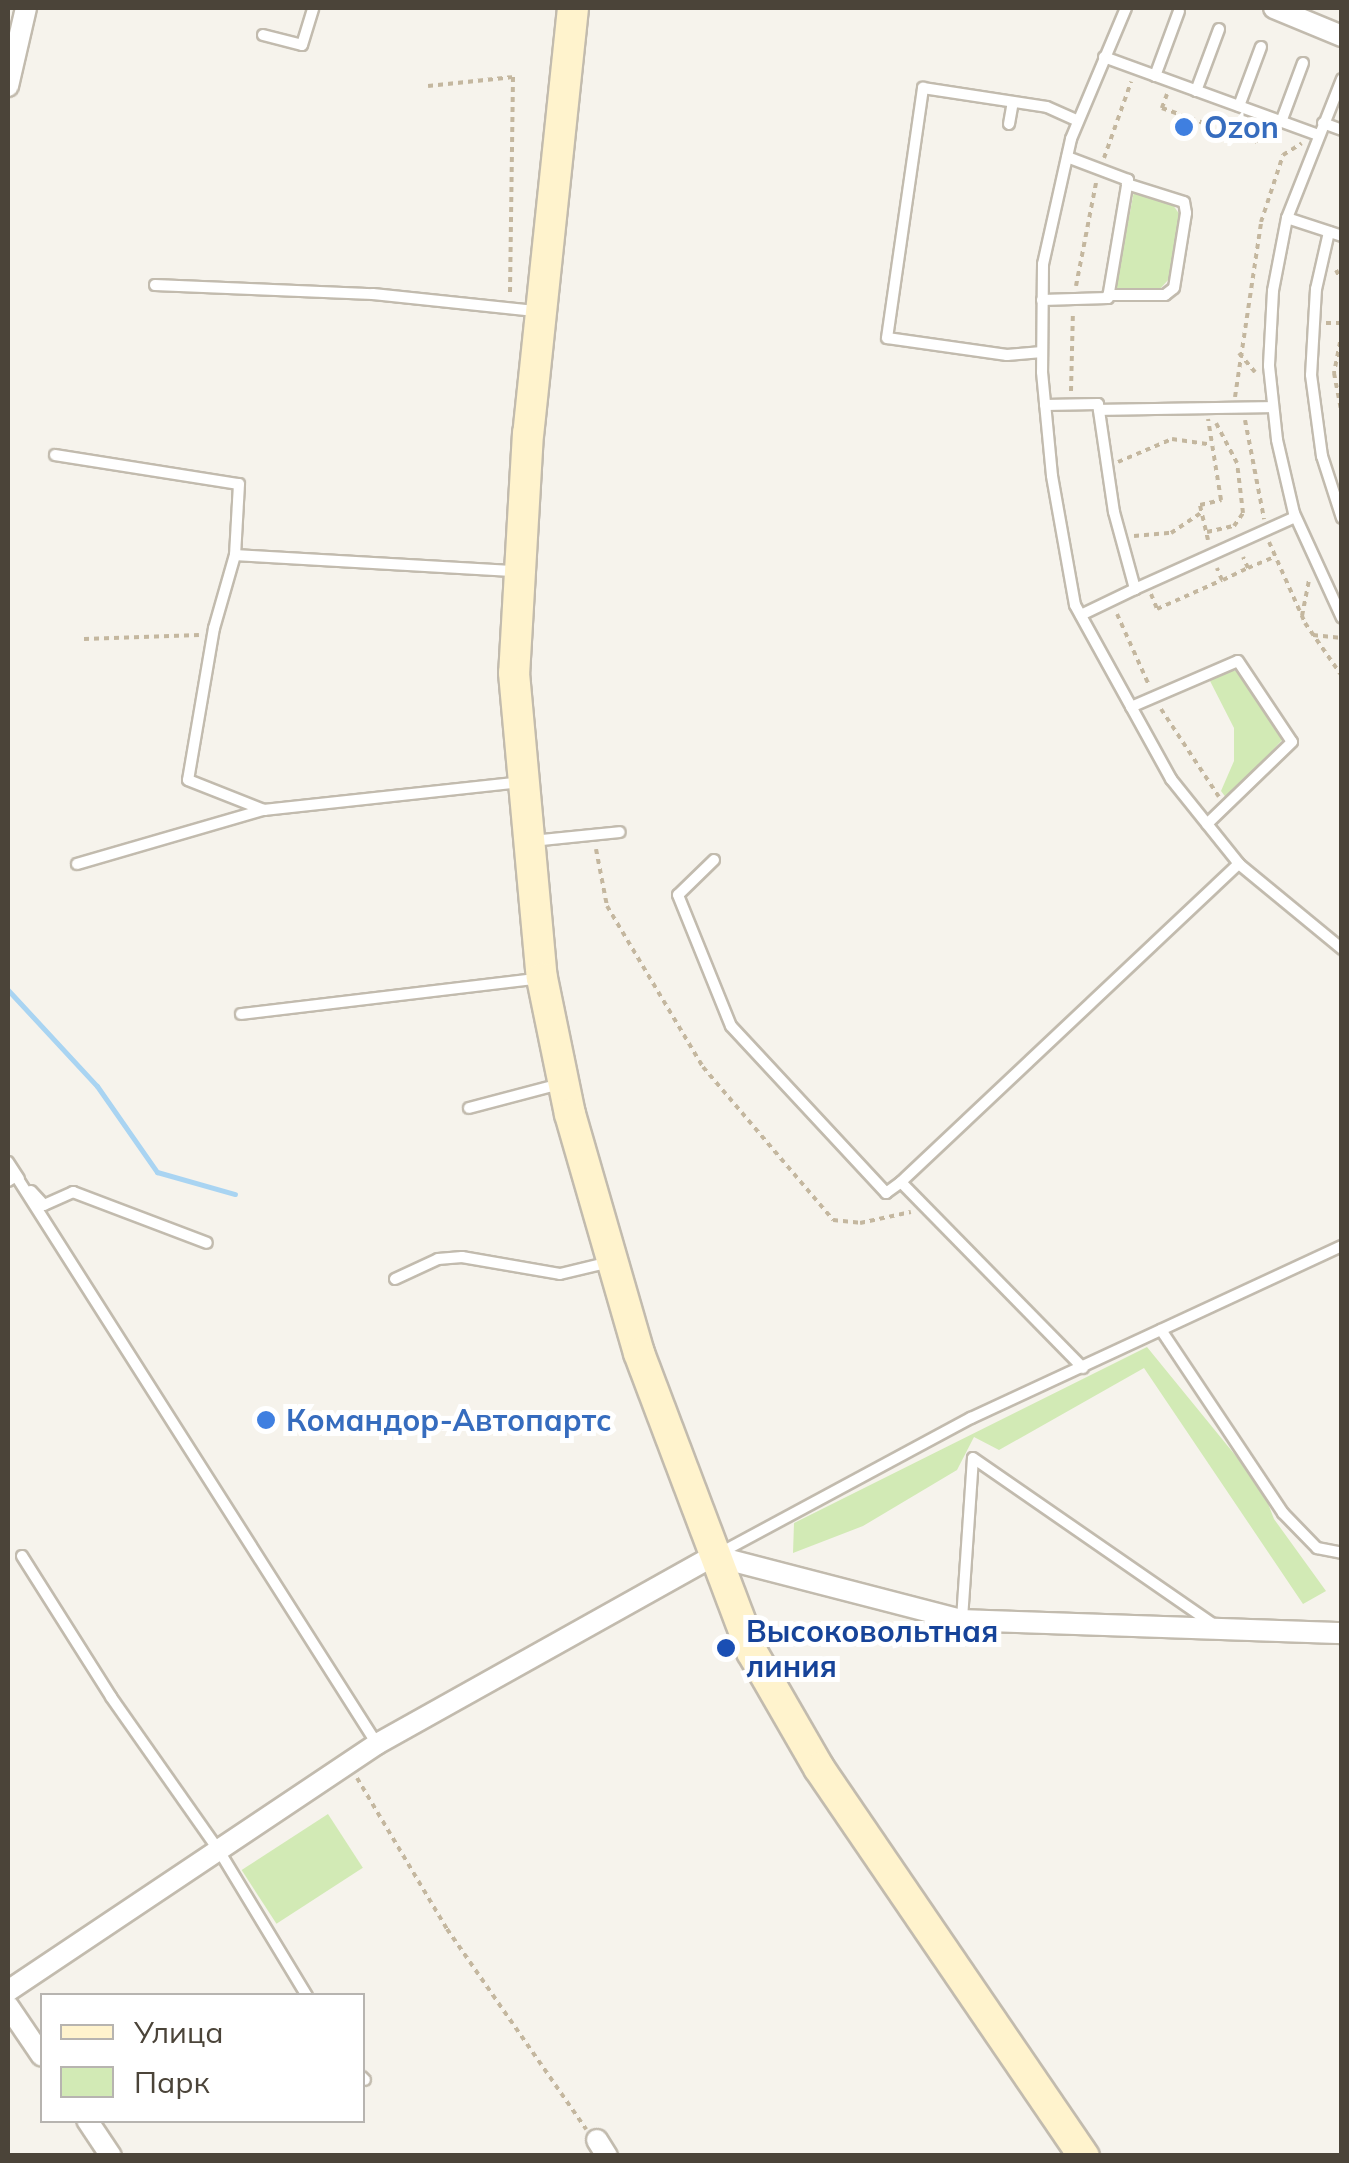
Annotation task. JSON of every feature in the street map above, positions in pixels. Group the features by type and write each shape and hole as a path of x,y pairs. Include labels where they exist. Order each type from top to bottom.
{"main road":[{"path":"574,8 516,571 514,673 526,841 542,978 563,1084 611,1262 714,1556 752,1652 804,1744 1084,2156"}],"street":[{"path":"8,86 26,8"},
{"path":"1274,8 1342,36"},
{"path":"8,1991 377,1744 714,1556 962,1620 1342,1633"},
{"path":"8,2006 40,2053"},
{"path":"89,2123 111,2156"}],"lane":[{"path":"263,35 302,45 313,8"},
{"path":"1126,8 1078,121 1043,264 1045,405 1080,614 1171,780 1239,864 1342,949"},
{"path":"1155,76 1179,11"},
{"path":"1196,91 1219,30"},
{"path":"1239,106 1261,46"},
{"path":"1104,57 1239,106 1280,128 1318,135"},
{"path":"1280,128 1303,63"},
{"path":"1340,612 1296,517 1272,407 1270,328 1287,218 1341,81"},
{"path":"1042,352 1007,356 886,338 923,88 1014,102 1078,121"},
{"path":"1010,124 1014,102"},
{"path":"1323,123 1342,130"},
{"path":"1042,300 1166,295 1174,288 1184,202 1126,184 1067,157"},
{"path":"1108,295 1126,184"},
{"path":"1287,218 1336,234 1316,289 1310,375 1322,456 1342,518"},
{"path":"154,285 373,294 541,311"},
{"path":"1045,405 1098,404 1105,410 1208,412 1240,403 1272,407"},
{"path":"1105,410 1114,512 1135,590"},
{"path":"54,455 240,484 235,555 214,628 188,780 264,810"},
{"path":"1080,614 1268,534 1296,517"},
{"path":"235,555 516,571"},
{"path":"1132,707 1238,661 1292,742 1207,824"},
{"path":"77,864 264,810 521,782"},
{"path":"526,841 620,832"},
{"path":"714,860 678,896 730,1026 886,1193 1239,864"},
{"path":"241,1014 542,978"},
{"path":"469,1108 563,1084"},
{"path":"8,1162 12,1179 377,1744"},
{"path":"12,1179 44,1205 73,1192 207,1243"},
{"path":"901,1182 1083,1368"},
{"path":"714,1556 970,1418 1342,1246"},
{"path":"395,1279 438,1259 462,1257 560,1274 611,1262"},
{"path":"1161,1330 1283,1513 1317,1548 1342,1553"},
{"path":"962,1620 973,1458 1222,1630"},
{"path":"22,1556 111,1697 218,1849 306,1993"}],"path":[{"path":"428,86 514,77 510,309"},
{"path":"1117,162 1104,158 1131,82 1183,100"},
{"path":"1167,94 1162,108 1211,126 1256,142 1262,128"},
{"path":"1211,126 1216,112"},
{"path":"1246,122 1262,128 1280,128"},
{"path":"1298,140 1312,149"},
{"path":"1336,270 1342,282"},
{"path":"1342,332 1334,373 1342,415"},
{"path":"1240,403 1276,556 1302,616 1342,676"},
{"path":"1105,410 1120,477"},
{"path":"1133,536 1171,533 1201,509 1221,500 1208,412"},
{"path":"1206,532 1234,526 1244,492 1230,442 1208,412"},
{"path":"1118,462 1172,439 1210,444"},
{"path":"1129,522 1149,590 1162,584"},
{"path":"1204,566 1268,534"},
{"path":"1238,546 1248,568"},
{"path":"1222,580 1276,556"},
{"path":"1302,616 1314,563"},
{"path":"1200,579 1204,588"},
{"path":"1180,588 1184,598"},
{"path":"84,640 197,636 214,628"},
{"path":"1313,634 1342,638"},
{"path":"594,834 606,906 703,1067 833,1220 933,1215"},
{"path":"349,1765 447,1928 512,2015 569,2112 602,2148"}],"green space":[{"path":"1134,191 1173,205 1180,215 1169,279 1159,290 1115,290"},
{"path":"1239,671 1283,739 1227,799 1221,791 1234,761 1234,728 1209,679"},
{"path":"1147,1347 1262,1488 1274,1519 1326,1591 1303,1604 1144,1368 999,1450 974,1437 957,1470 863,1526 793,1553 794,1523"},
{"path":"328,1814 363,1868 276,1924 242,1870"}],"waterway":[{"path":"8,990 97,1086 157,1172 235,1194"}],"place":[{"name":"Ozon","path":"1184,127"},
{"name":"Командор-Автопартс","path":"266,1420"},
{"name":"Высоковольтная линия","path":"726,1648"}]}
